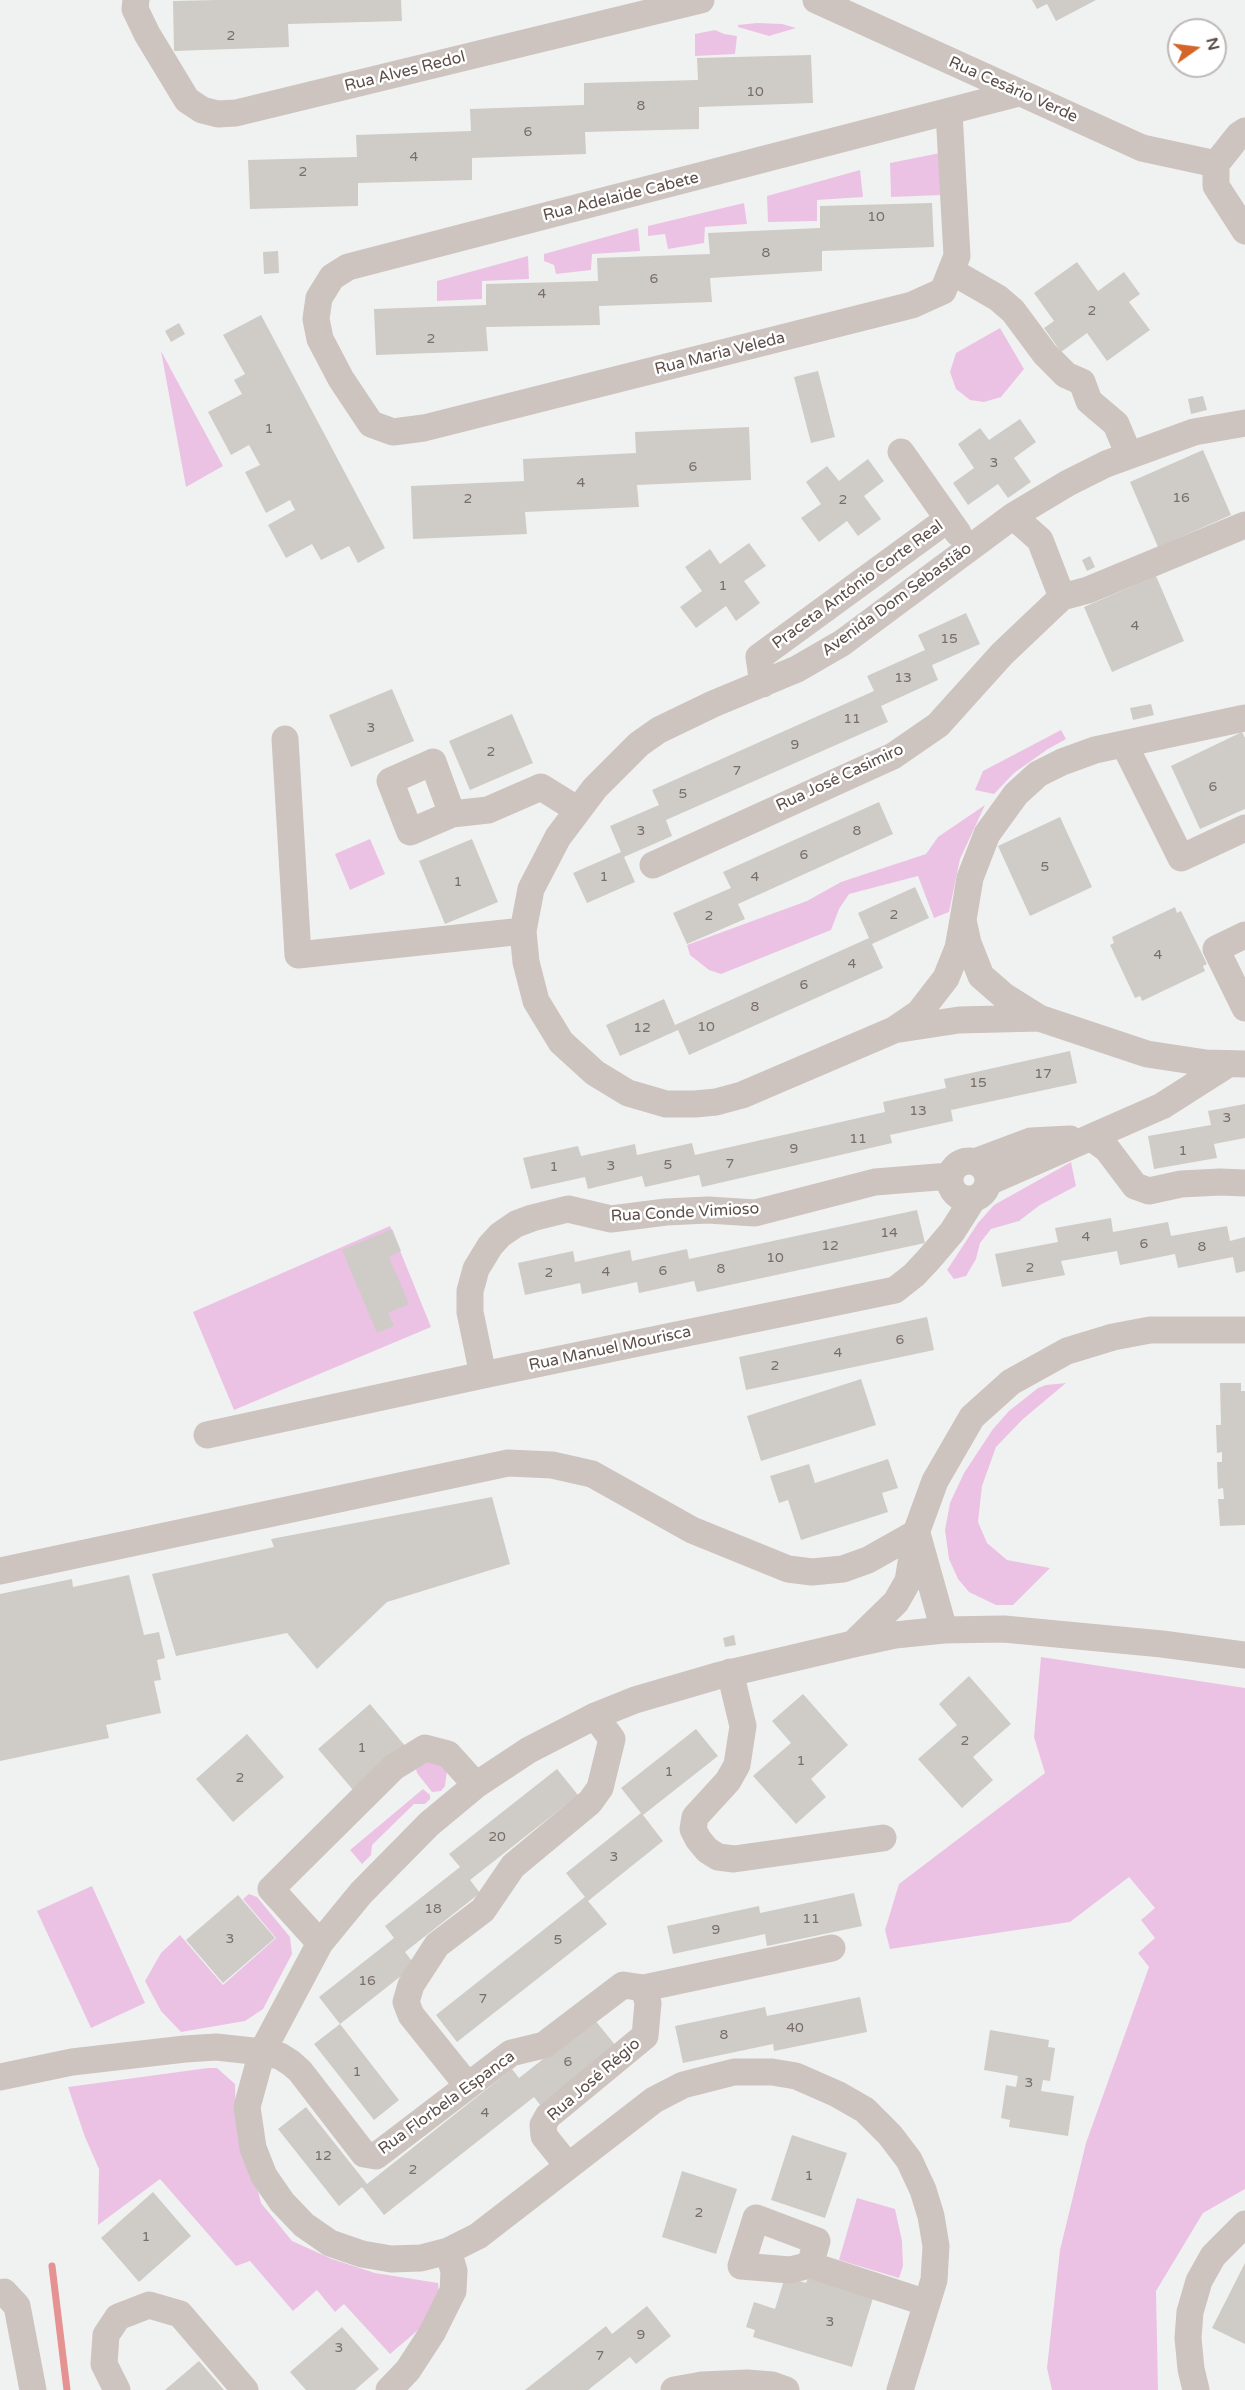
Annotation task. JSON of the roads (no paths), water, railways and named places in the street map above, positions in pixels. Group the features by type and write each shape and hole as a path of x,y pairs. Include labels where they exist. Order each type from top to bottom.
{"street":[{"name":"Rua Alves Redol","path":"136,0 135,9 147,34 187,100 202,110 218,114 236,113 701,0"},
{"name":"Rua Cesário Verde","path":"816,0 1142,148 1216,164"},
{"name":"Rua Adelaide Cabete","path":"341,379 320,339 316,319 320,298 332,277 348,267 1019,93"},
{"name":"Rua Maria Veleda","path":"341,379 371,424 393,432 423,429 912,305 943,291 957,256 950,112"},
{"path":"1245,131 1239,135 1216,164 1216,186 1245,231"},
{"path":"951,271 998,298 1013,311 1045,354 1066,375 1082,382 1089,401 1116,424 1129,455"},
{"name":"Avenida Dom Sebastião","path":"894,1030 742,1095 716,1102 666,1104 628,1093 595,1073 561,1042 536,1001 526,962 523,931 531,889 558,837 578,810 619,763 659,730 713,704 798,669 842,643 1012,516 1068,483 1129,455 1194,432 1245,423"},
{"name":"Praceta António Corte Real","path":"901,452 969,549"},
{"path":"1012,516 1040,540 1062,597 1088,590 1245,525"},
{"name":"Praceta António Corte Real","path":"763,684 759,657 948,519"},
{"name":"Rua José Casimiro","path":"653,865 893,756 938,725 1002,654 1062,597"},
{"path":"894,1030 919,1013 946,978 958,948 970,878 987,834 1016,794 1038,774 1095,750 1245,718"},
{"path":"285,739 298,954 523,931"},
{"path":"1124,744 1181,858 1245,828"},
{"path":"452,814 488,810 541,787 578,810"},
{"path":"963,920 968,943 981,976 1004,996 1039,1018 1147,1054 1206,1063 1236,1064"},
{"path":"1245,935 1216,949 1245,1008"},
{"path":"894,1030 959,1020 1039,1018"},
{"path":"979,1181 1092,1138 1162,1106 1236,1064"},
{"path":"1092,1138 1107,1149 1135,1186 1149,1191 1181,1184 1220,1182 1245,1184"},
{"name":"Rua Conde Vimioso","path":"483,1375 470,1312 470,1291 476,1269 490,1246 500,1235 516,1224 568,1209 611,1219 666,1212 708,1210 755,1213 875,1182 950,1176 955,1194 960,1198 979,1181"},
{"name":"Rua Manuel Mourisca","path":"207,1435 895,1290 914,1275 952,1232 979,1181"},
{"path":"853,1644 896,1602 908,1581 916,1533 935,1481 972,1417 1011,1382 1067,1351 1113,1337 1150,1330 1245,1330"},
{"path":"0,1571 508,1463 552,1465 592,1474 634,1500 692,1530 788,1569 812,1572 843,1569 868,1560 916,1533"},
{"path":"916,1533 932,1631"},
{"path":"908,1581 932,1631"},
{"path":"900,2390 934,2280 936,2246 931,2216 923,2190 909,2160 890,2134 865,2110 837,2094 796,2076 772,2072 734,2072 683,2085 654,2100 478,2236 448,2251 421,2258 391,2259 362,2254 330,2242 304,2225 282,2202 264,2176 253,2148 247,2107 262,2052 320,1943 390,1862 429,1824 476,1785 546,1741 595,1716 663,1690 730,1672 895,1635 932,1631 1004,1629 1162,1644 1245,1655"},
{"path":"730,1672 743,1726 737,1765 728,1781 695,1816 693,1829 707,1850 718,1857 734,1859 883,1838"},
{"path":"468,2086 411,2015 406,2002 411,1985 437,1945 483,1910 513,1866 590,1802 600,1788 612,1739 595,1716"},
{"path":"320,1943 271,1889 394,1767 425,1748 448,1754 476,1785"},
{"name":"Rua Florbela Espanca","path":"0,2077 72,2062 216,2046 262,2052 280,2056 300,2071 364,2154 376,2156 511,2053 544,2045 622,1985 644,1988 832,1948"},
{"name":"Rua José Régio","path":"568,2166 544,2136 543,2125 548,2116 645,2036 648,2002 644,1988"},
{"path":"1196,2390 1188,2338 1190,2312 1198,2281 1213,2256 1245,2224"},
{"path":"389,2390 408,2370 432,2332 453,2291 454,2271 448,2251"},
{"path":"810,2265 927,2303"},
{"path":"0,2293 4,2292 17,2306 33,2390"},
{"path":"117,2390 104,2364 106,2335 118,2318 149,2305 180,2314 245,2390"},
{"path":"674,2390 702,2385 747,2383 772,2385 786,2390"}],"waterway":[{"path":"52,2266 67,2390"}]}
